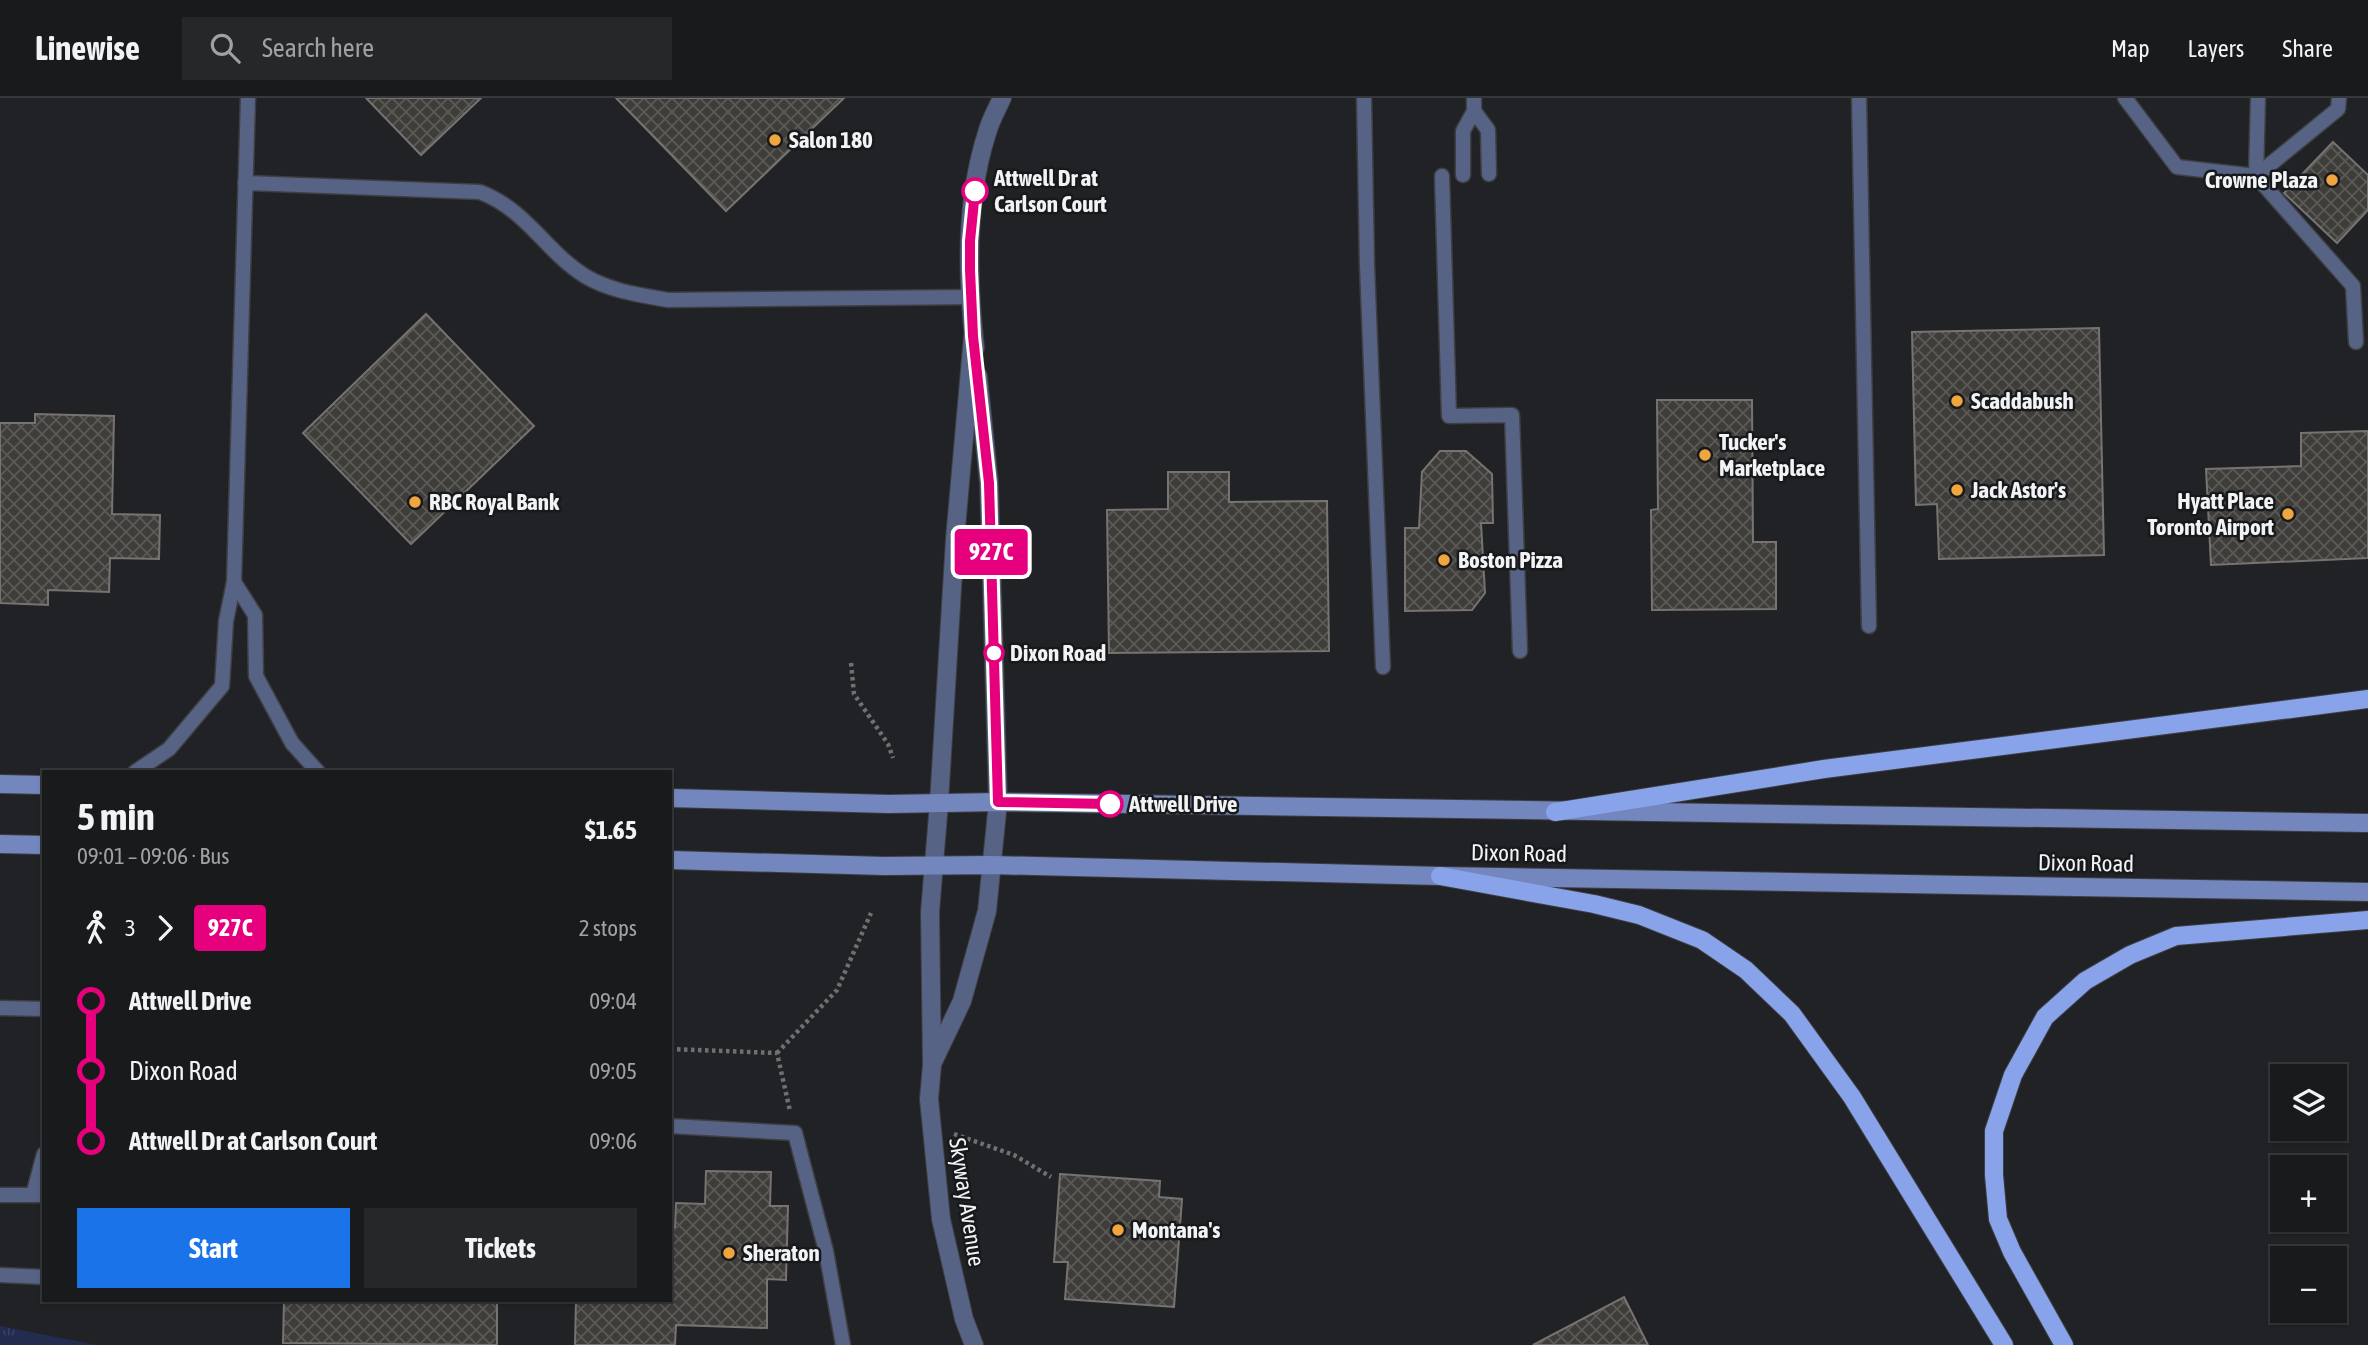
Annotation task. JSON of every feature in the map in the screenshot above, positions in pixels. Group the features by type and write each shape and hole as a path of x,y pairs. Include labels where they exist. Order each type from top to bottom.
{"main road":[{"path":"1555,812 1824,769 2368,699"},
{"path":"0,784 42,785"},
{"name":"Dixon Road","path":"672,798 2368,823"},
{"path":"0,844 42,845"},
{"name":"Dixon Road","path":"672,860 2368,892"},
{"path":"1440,876 1594,904 1639,915 1702,940 1746,970 1791,1014 1852,1097 2004,1345"},
{"path":"2064,1345 2012,1252 1998,1219 1994,1175 1994,1131 2013,1075 2045,1017 2085,981 2130,955 2176,936 2368,920"}],"street":[{"path":"991,865 998,802 989,483 973,336 970,241 975,187 987,133 1002,98"},
{"path":"933,867 955,539 973,336"},
{"name":"Skyway Avenue","path":"932,1065 962,1000 987,911 991,865"},
{"name":"Skyway Avenue","path":"933,867 930,912 931,1125 941,1219 964,1319 974,1345"}],"lane":[{"path":"138,770 169,749 222,685 226,621 234,582 248,98"},
{"path":"1364,98 1367,265 1383,667"},
{"path":"1859,98 1869,626"},
{"path":"2125,98 2177,167 2256,176 2353,286 2356,342"},
{"path":"2256,176 2258,98"},
{"path":"2256,176 2338,109 2339,98"},
{"path":"1474,105 1488,130 1489,174"},
{"path":"1463,175 1463,131 1474,105"},
{"path":"1442,176 1449,416 1512,415 1520,651"},
{"path":"245,183 480,192 499,199 519,214 553,249 584,275 630,293 668,300 972,297"},
{"path":"234,582 255,615 256,676 292,743 316,770"},
{"path":"0,1008 42,1009"},
{"path":"672,1126 796,1133 826,1251 843,1345"},
{"path":"0,1195 38,1195 42,1168"},
{"path":"0,1275 42,1277"}],"path":[{"path":"851,663 854,694 888,744 892,758"},
{"path":"672,1049 777,1053 837,990 871,913"},
{"path":"777,1053 796,1133"},
{"path":"931,1125 1014,1155 1051,1177"}],"green space":[{"path":"0,1326 97,1345 0,1345"}],"building":[{"path":"366,98 481,98 421,155"},
{"path":"616,98 844,98 726,211"},
{"name":"Crowne Plaza","path":"2333,142 2368,175 2368,210 2337,243 2284,193"},
{"path":"426,314 534,426 411,544 303,433"},
{"path":"2099,328 2104,555 1939,559 1937,504 1916,505 1912,332"},
{"name":"Tucker's Marketplace","path":"1657,400 1752,400 1753,542 1776,542 1776,609 1652,610 1651,510 1658,509"},
{"path":"35,414 114,416 112,514 160,515 159,559 110,558 109,592 48,590 48,605 0,603 0,423 35,423"},
{"name":"Hyatt Place Toronto Airport","path":"2368,431 2368,558 2211,565 2206,469 2301,466 2301,433"},
{"name":"Boston Pizza","path":"1440,451 1466,451 1492,474 1493,523 1481,523 1485,593 1472,610 1405,611 1405,528 1419,528 1422,472"},
{"path":"1168,472 1229,472 1229,502 1327,501 1329,651 1109,653 1107,510 1168,509"},
{"name":"Sheraton","path":"706,1171 771,1172 770,1206 788,1206 786,1280 767,1279 767,1328 676,1325 675,1345 575,1345 576,1302 672,1302 672,1227 675,1227 676,1203 705,1204"},
{"name":"Montana's","path":"1060,1174 1160,1181 1159,1197 1182,1199 1174,1307 1065,1299 1068,1262 1054,1262"},
{"path":"1624,1297 1648,1345 1533,1345"},
{"path":"284,1302 497,1302 497,1345 283,1343"}],"bus line":[{"name":"927C","path":"975,191 970,270 973,336 989,483 998,802 1110,804"}],"place":[{"name":"Salon 180","path":"775,140"},
{"name":"Crowne Plaza","path":"2332,180"},
{"name":"Attwell Dr at Carlson Court","path":"975,191"},
{"name":"Scaddabush","path":"1957,401"},
{"name":"Tucker's Marketplace","path":"1705,455"},
{"name":"Jack Astor's","path":"1957,490"},
{"name":"RBC Royal Bank","path":"415,502"},
{"name":"Hyatt Place Toronto Airport","path":"2288,514"},
{"name":"Boston Pizza","path":"1444,560"},
{"name":"Dixon Road","path":"994,653"},
{"name":"Attwell Drive","path":"1110,804"},
{"name":"Montana's","path":"1118,1230"},
{"name":"Sheraton","path":"729,1253"}]}
